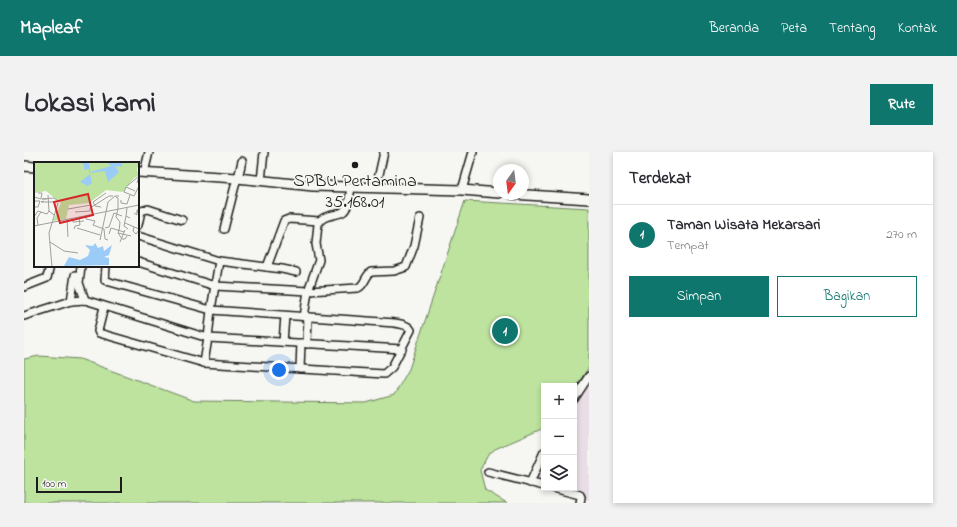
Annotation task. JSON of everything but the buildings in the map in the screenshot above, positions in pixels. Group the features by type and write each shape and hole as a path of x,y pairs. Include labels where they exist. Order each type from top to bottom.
{"street":[{"path":"149,152 141,173 238,178 313,186 493,193"},
{"path":"261,181 264,152"},
{"path":"376,188 384,152"},
{"path":"465,191 474,152"},
{"path":"224,228 242,161"},
{"path":"24,166 34,167"},
{"path":"266,267 286,219 320,221 326,217 343,212 347,206 351,187"},
{"path":"529,195 589,199"},
{"path":"139,222 142,211 148,209 182,220"},
{"path":"139,262 215,286 308,291 358,288 363,285 371,272 394,271 406,267 414,246 420,218"},
{"path":"300,369 304,343 308,291 319,260 316,244 320,221"},
{"path":"139,236 219,261 296,272"},
{"path":"204,363 219,261"},
{"path":"24,287 48,278 50,267"},
{"path":"76,267 77,283 85,300"},
{"path":"72,301 81,267"},
{"path":"104,307 98,331 99,333 204,363 384,374 392,367 411,330 406,326 382,322 211,310 110,282 105,278 106,267"},
{"path":"24,316 72,301 85,300 208,338 402,349"},
{"path":"284,342 285,316"},
{"path":"577,394 589,376"},
{"path":"530,483 543,455"},
{"path":"488,472 541,485"},
{"path":"565,491 580,495 582,497 580,503"}],"shaded area":[{"path":"589,367 589,500 555,491 577,491 577,385"},
{"path":"541,454 541,487 532,485"}],"green space":[{"path":"465,201 589,208 589,367 577,385 577,383 541,383 541,429 495,449 488,455 480,470 485,490 507,503 24,503 24,359 39,356 80,359 194,401 366,403 394,395 409,369"}],"place":[{"name":"SPBU Pertamina 35.168.01","path":"355,165"},
{"name":"Taman Wisata Mekarsari","path":"505,331"}]}
